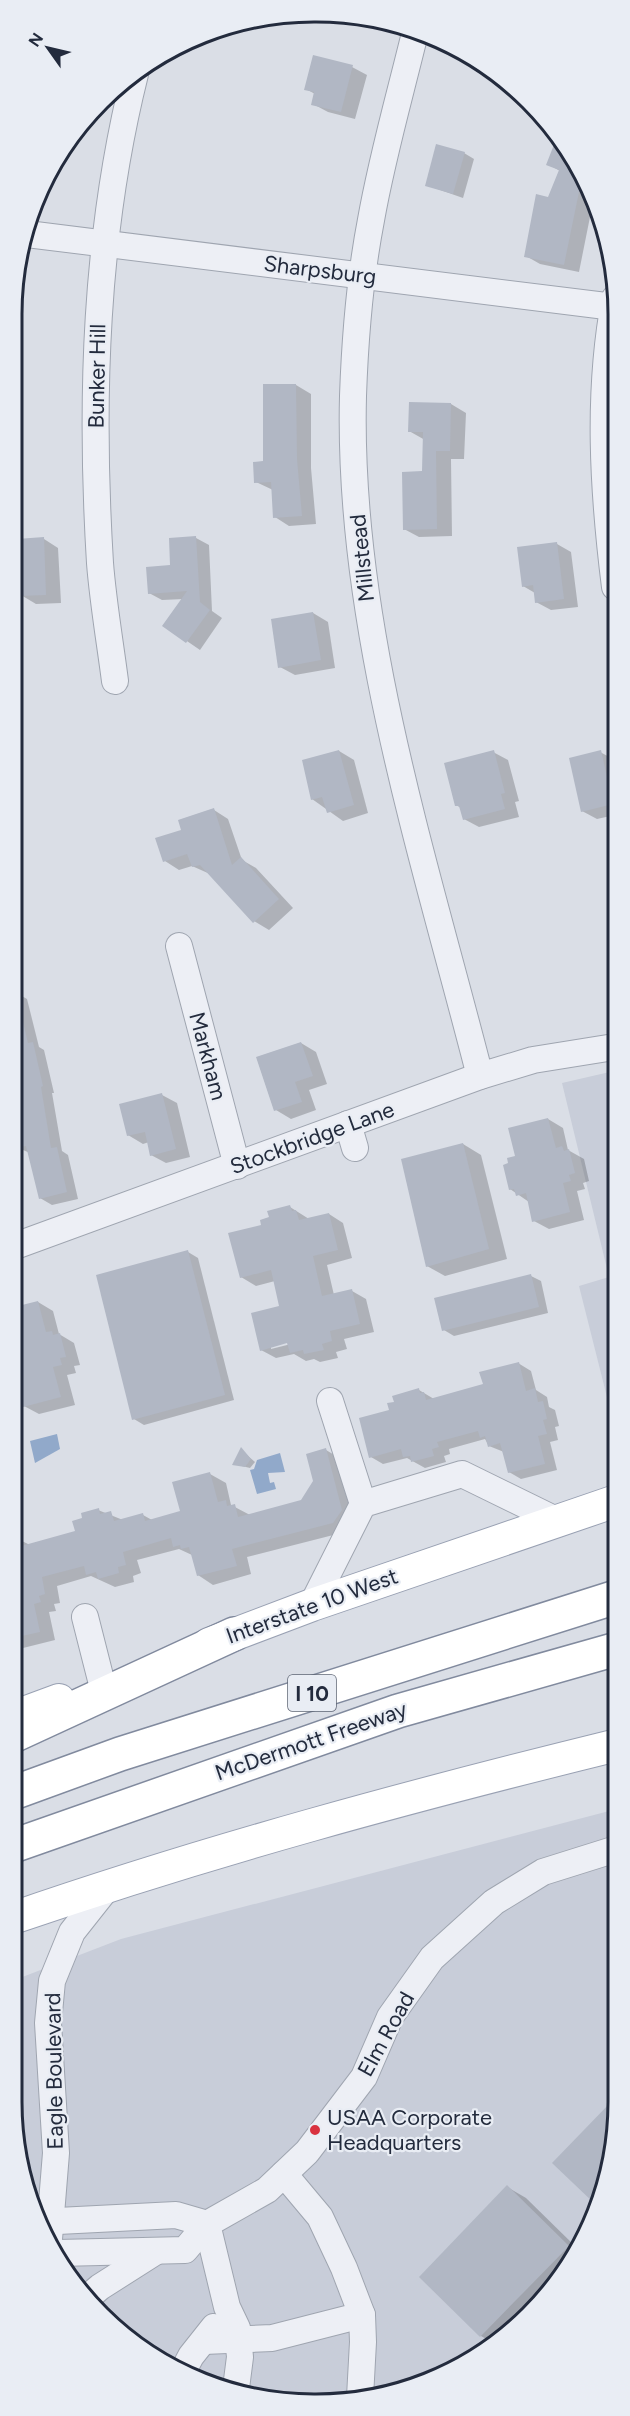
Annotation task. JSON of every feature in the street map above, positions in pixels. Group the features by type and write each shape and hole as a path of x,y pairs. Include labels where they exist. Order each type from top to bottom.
{"highway":[{"name":"McDermott Freeway","path":"22,1790 120,1754 608,1600"},
{"path":"22,1732 234,1634"},
{"name":"McDermott Freeway","path":"22,1843 398,1711 608,1651"},
{"path":"580,1658 608,1663"}],"main road":[{"name":"Interstate 10 West","path":"22,1714 312,1605 608,1504"},
{"path":"558,1521 608,1522"},
{"path":"22,1915 110,1884 290,1830 608,1747"}],"street":[{"name":"Millstead","path":"413,40 379,181 364,275 353,397 357,503 366,604 387,712 480,1076"},
{"name":"Bunker Hill","path":"115,681 100,565 94,407 98,319 106,244 125,116 132,87"},
{"name":"Sharpsburg","path":"33,235 364,275 607,301"},
{"path":"608,359 604,392 604,502 608,533"},
{"name":"Markham","path":"179,946 237,1166"},
{"name":"Stockbridge Lane","path":"22,1243 237,1166 352,1136 480,1076 533,1060 608,1048"},
{"path":"312,1605 363,1504 330,1401"},
{"path":"363,1504 462,1474 558,1521"},
{"path":"85,1617 102,1684"},
{"name":"Elm Road","path":"207,2224 267,2190 307,2152 364,2077 390,2018 432,1958 494,1902 543,1872 608,1852"},
{"name":"Eagle Boulevard","path":"47,2218 56,2153 48,2023 52,1981 72,1932 110,1884"},
{"path":"284,2174 320,2217 345,2268 362,2315 360,2390"},
{"path":"52,2227 176,2215 207,2224"},
{"path":"65,2253 185,2250 207,2224"},
{"path":"207,2224 227,2307 237,2328 240,2357 237,2383"},
{"path":"94,2292 156,2251"},
{"path":"187,2363 227,2307"},
{"path":"204,2341 238,2342 272,2338 362,2315"}],"shaded area":[{"path":"608,1072 608,1273 562,1083"},
{"path":"608,1277 608,1401 579,1286"},
{"name":"USAA Corporate Headquarters","path":"608,1811 608,2101 605,2139 598,2177 585,2213 558,2264 535,2294 493,2333 444,2363 391,2384 334,2393 277,2391 221,2378 169,2354 122,2321 95,2294 72,2264 45,2213 28,2158 22,2101 22,1977 121,1939"}],"water":[{"path":"57,1434 60,1449 35,1463 30,1441"},
{"path":"280,1453 285,1472 268,1473 270,1483 274,1482 276,1489 257,1494 250,1470 254,1469 257,1460"}],"building":[{"path":"313,55 353,65 341,112 311,105 314,92 304,90"},
{"path":"436,144 465,152 453,194 425,186"},
{"path":"554,146 579,191 564,265 524,257 536,194 548,197 559,170 546,165"},
{"path":"263,384 296,384 297,459 302,516 273,518 271,482 254,483 253,462 263,461"},
{"path":"409,402 451,403 450,451 436,451 437,529 403,530 402,472 422,471 423,432 408,432"},
{"path":"196,536 200,602 210,610 186,643 162,626 187,591 148,594 146,567 170,565 169,538"},
{"path":"44,537 46,595 22,596 22,539"},
{"path":"557,542 564,599 535,603 533,585 522,587 517,547"},
{"path":"313,612 321,660 278,668 271,619"},
{"path":"339,750 354,805 327,813 322,797 311,800 302,760"},
{"path":"494,750 505,793 501,794 505,809 463,820 459,806 455,806 444,763"},
{"path":"601,750 608,782 608,805 581,812 569,758"},
{"path":"214,808 232,865 241,857 279,899 253,923 200,865 192,867 187,854 163,862 155,838 181,830 178,820"},
{"path":"22,1018 28,1043 33,1042 43,1086 41,1087 51,1148 57,1147 67,1192 39,1199 26,1146 22,1147"},
{"path":"301,1042 313,1076 295,1082 302,1102 274,1111 256,1057"},
{"path":"162,1093 176,1149 150,1156 145,1132 127,1136 119,1104"},
{"path":"548,1118 556,1148 562,1146 564,1151 569,1149 575,1173 569,1175 571,1181 563,1183 570,1212 532,1222 526,1193 516,1196 514,1189 509,1190 503,1165 508,1163 507,1158 515,1156 508,1128"},
{"path":"463,1143 489,1249 426,1267 401,1159"},
{"path":"290,1205 292,1211 296,1210 299,1220 329,1213 338,1250 313,1256 322,1296 352,1289 360,1324 330,1331 332,1341 322,1344 324,1350 304,1354 303,1350 290,1353 287,1343 260,1351 251,1313 279,1306 271,1270 240,1278 228,1233 261,1225 260,1220 269,1217 267,1211"},
{"path":"188,1250 225,1395 132,1420 96,1275"},
{"path":"531,1274 539,1307 442,1331 434,1298"},
{"path":"38,1301 46,1332 52,1331 53,1335 60,1333 66,1357 60,1358 62,1365 53,1367 61,1397 23,1407 22,1403 22,1305"},
{"path":"519,1362 526,1391 535,1388 538,1402 543,1401 547,1419 543,1420 547,1434 538,1436 545,1464 508,1473 500,1443 488,1447 485,1436 480,1438 478,1431 437,1442 439,1447 432,1449 434,1456 411,1462 410,1456 403,1457 401,1449 369,1458 359,1418 389,1410 387,1403 394,1402 392,1396 419,1388 420,1393 424,1392 426,1400 483,1384 479,1372"},
{"path":"241,1447 251,1459 245,1467 232,1465"},
{"path":"326,1448 342,1510 333,1523 232,1549 237,1566 197,1576 189,1547 181,1549 180,1545 173,1547 171,1538 123,1552 126,1565 118,1567 119,1573 98,1579 96,1572 86,1575 84,1566 42,1577 45,1594 39,1596 41,1602 34,1604 40,1632 22,1636 22,1546 75,1531 72,1521 82,1518 81,1513 99,1508 100,1514 111,1511 114,1521 143,1513 145,1521 180,1511 172,1482 210,1472 218,1502 226,1500 227,1506 235,1504 238,1517 301,1500 313,1481 306,1454"},
{"path":"608,2105 602,2158 590,2199 552,2163"},
{"path":"507,2185 569,2246 480,2337 419,2277"}],"place":[{"name":"USAA Corporate Headquarters","path":"315,2130"}]}
